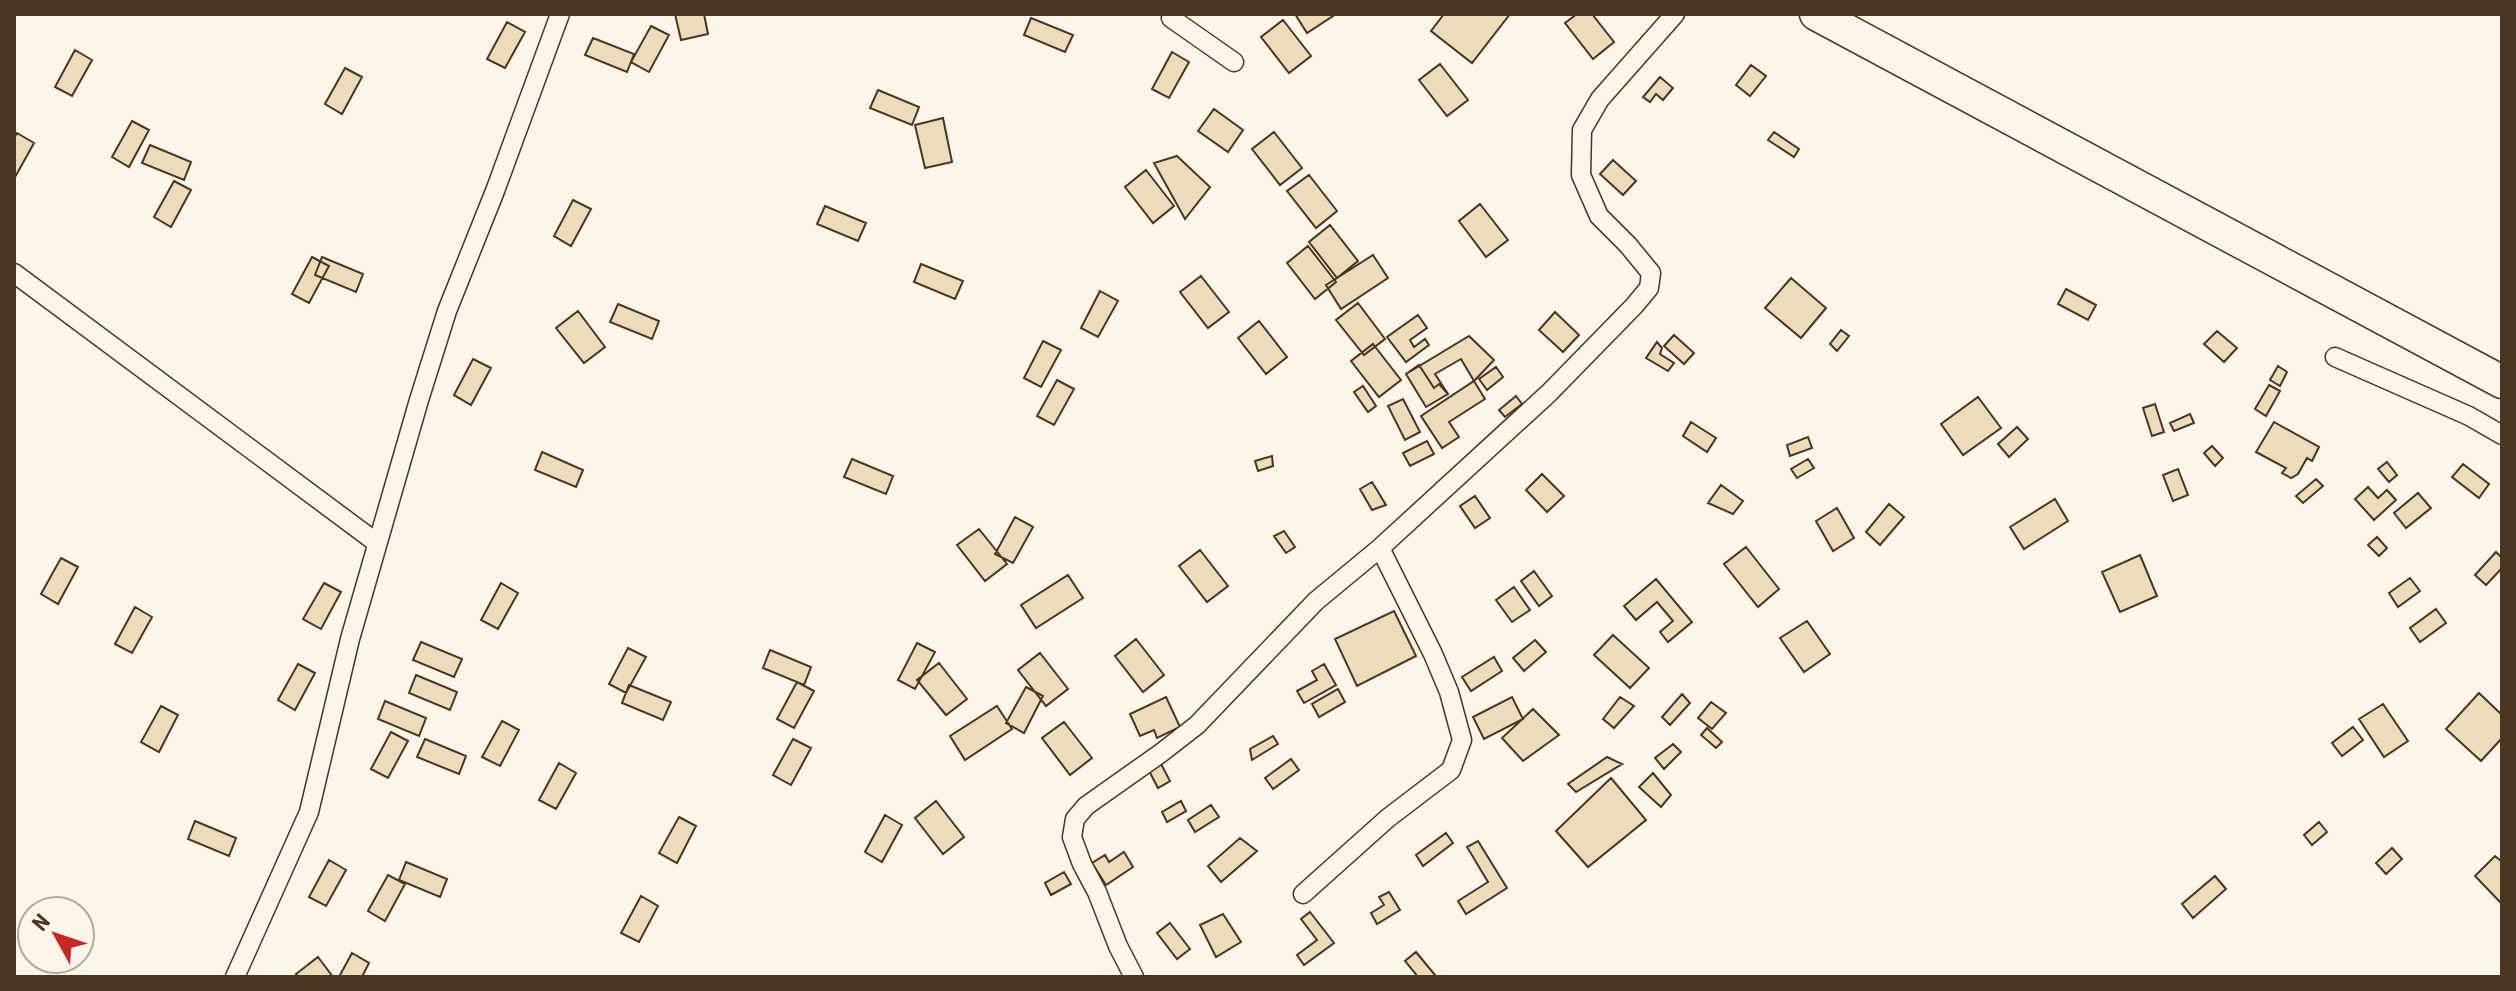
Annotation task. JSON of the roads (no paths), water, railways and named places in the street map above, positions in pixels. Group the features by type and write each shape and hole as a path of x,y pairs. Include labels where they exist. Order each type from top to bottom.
{"highway":[{"path":"1816,14 2502,382"}],"street":[{"path":"235,977 309,812 350,639 447,311 560,14"},
{"path":"1173,14 1171,18 1234,62"},
{"path":"1134,977 1082,864 1072,837 1075,819 1086,806 1197,725 1316,601 1380,548 1549,393 1649,288 1651,273 1599,216 1581,175 1582,130 1600,99 1675,14"},
{"path":"14,273 377,543"},
{"path":"2335,357 2469,416 2502,435"},
{"path":"1303,894 1388,818 1451,770 1462,740 1449,692 1433,654 1380,548"}]}
